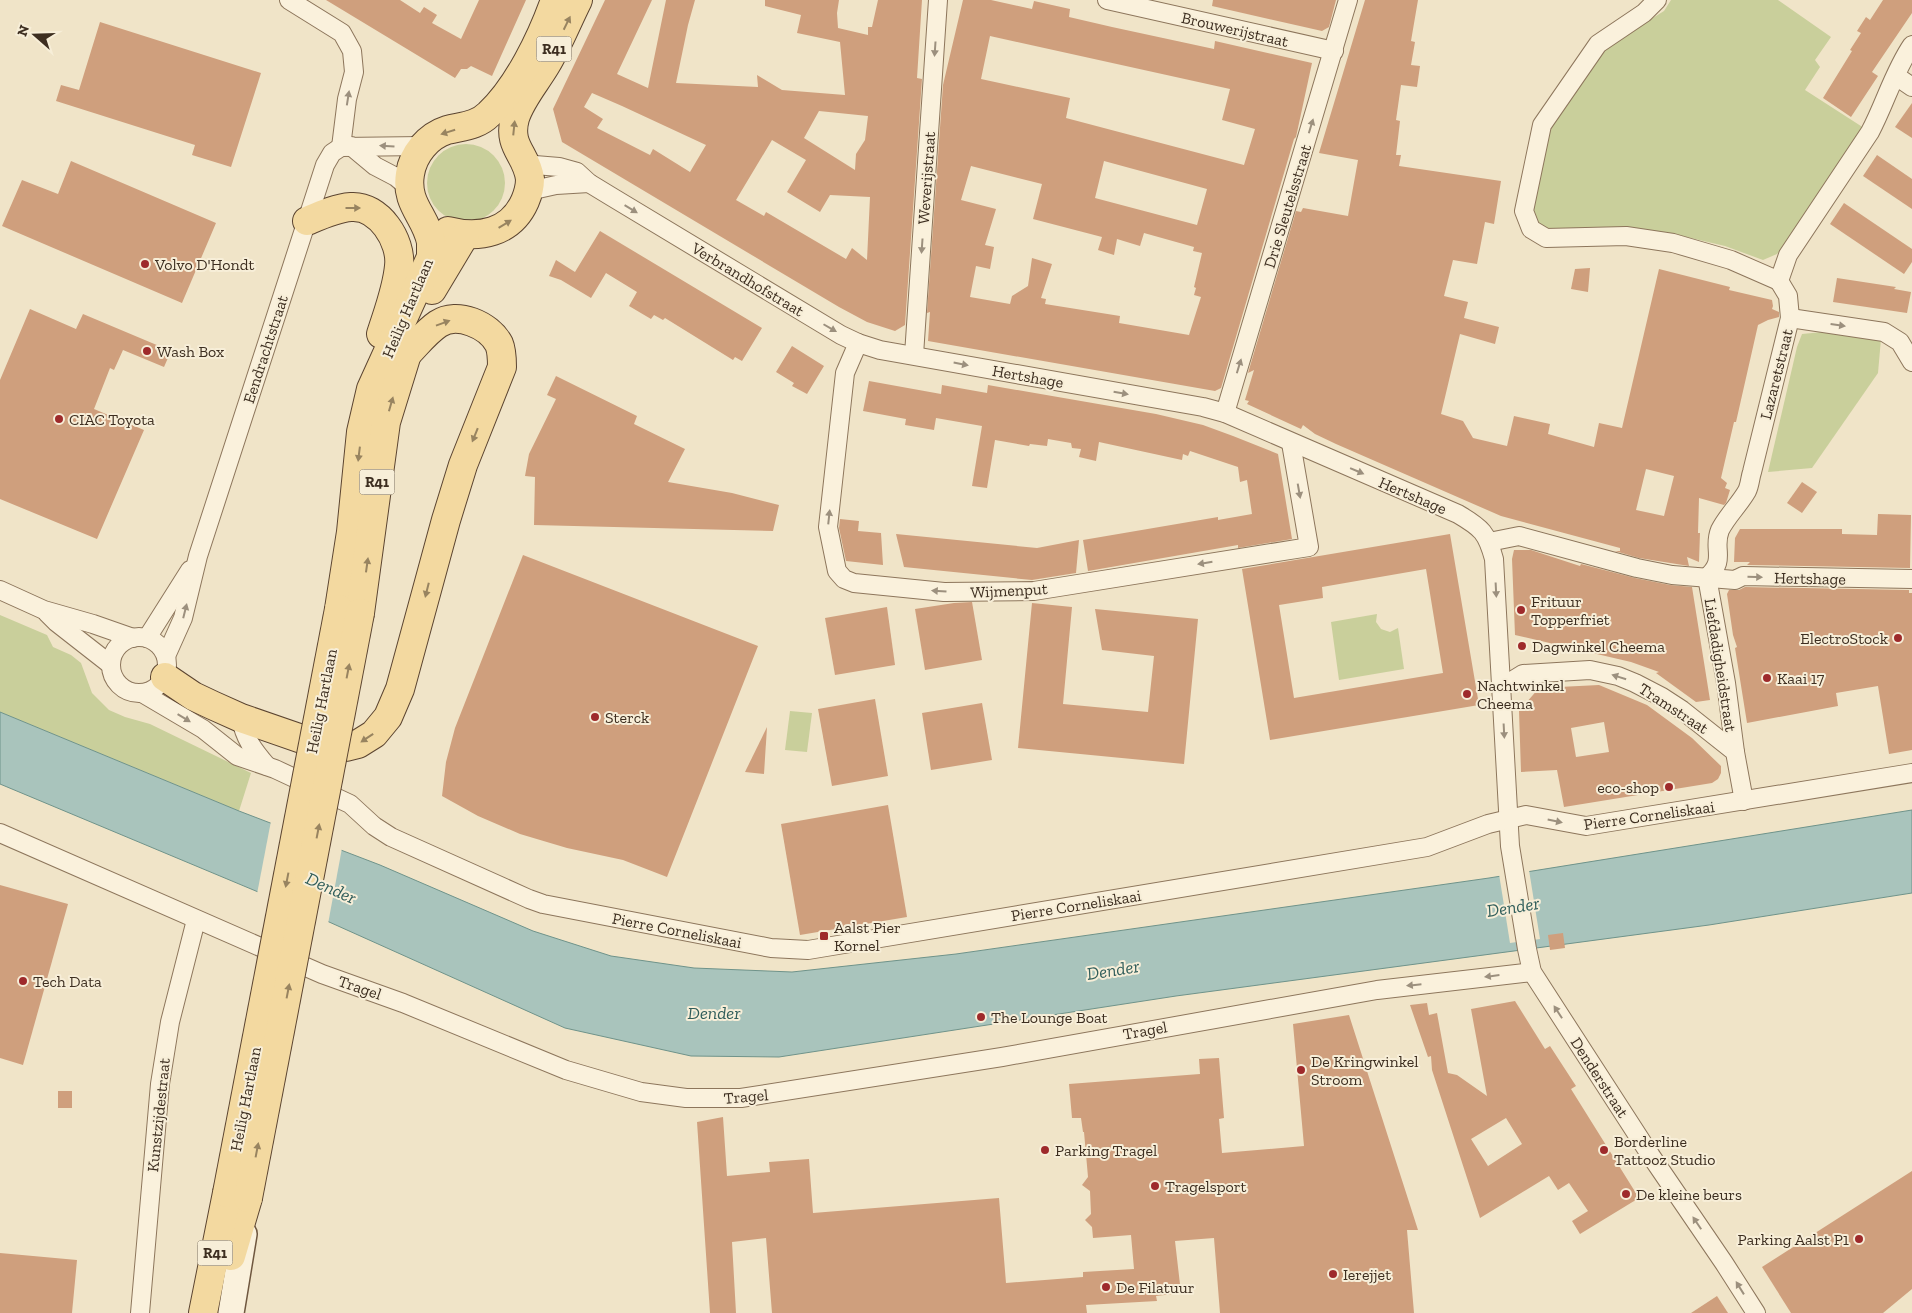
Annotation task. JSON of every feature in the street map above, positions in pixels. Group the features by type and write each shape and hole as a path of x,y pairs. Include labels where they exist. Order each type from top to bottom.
{"main road":[{"name":"Heilig Hartlaan","path":"349,611 351,532 362,432 371,389 431,257 431,241 422,219 413,204 409,188 410,173 415,159 423,146 441,133 476,124 488,115 504,98 536,45 555,0"},
{"name":"R41","path":"528,179 515,146 512,132 516,117 547,64 578,0"},
{"path":"422,219 443,230 465,235 488,233 508,225 520,213 528,179"},
{"path":"307,220 335,210 351,207 361,208 381,221 390,230 397,243 400,264 396,287 371,367 371,389"},
{"name":"Heilig Hartlaan","path":"238,1196 386,422 407,354 405,346 435,282 465,235"},
{"path":"165,666 193,696 242,718 322,746 346,748 358,744 371,736 388,717 400,689 463,465 502,367 502,354 494,336 480,325 463,320 438,323 407,354"},
{"name":"R41","path":"203,1313 238,1196"},
{"name":"R41","path":"219,1313 233,1246 238,1196"},
{"path":"231,1313 243,1245 238,1196"}],"street":[{"path":"289,0 342,33 352,51 354,72 347,99 346,146"},
{"name":"Weverijstraat","path":"914,355 938,0"},
{"name":"Brouwerijstraat","path":"1108,0 1334,50"},
{"name":"Drie Sleutelsstraat","path":"1225,413 1348,0"},
{"path":"1657,0 1644,14 1598,44 1542,125 1524,211 1530,230 1546,238 1626,236 1672,243 1731,260 1779,281 1788,255 1870,132 1880,114 1903,57 1912,45"},
{"path":"1896,76 1912,87"},
{"path":"346,146 423,146"},
{"path":"346,146 409,188"},
{"name":"Eendrachtstraat","path":"165,666 183,618 198,556 325,164 332,153 346,146"},
{"name":"Verbrandhofstraat","path":"528,179 535,165 560,167 577,172 589,183 784,302 858,343 874,348 914,355"},
{"path":"528,179 556,185 589,183"},
{"name":"Lazaretstraat","path":"1707,577 1713,572 1718,562 1720,555 1717,542 1721,529 1748,490 1790,318 1788,296 1779,281"},
{"path":"1790,318 1884,332 1900,342 1912,362"},
{"name":"Wijmenput","path":"858,343 845,373 828,527 837,571 846,581 944,592 1034,591 1309,547 1291,443"},
{"name":"Hertshage","path":"914,355 1203,407 1225,413 1458,514 1476,524 1484,532 1489,542 1519,536 1637,568 1672,574 1735,580 1743,576 1912,579"},
{"name":"Denderstraat","path":"1489,542 1494,559 1510,846 1526,948 1532,972 1651,1156 1756,1313"},
{"name":"Eendrachtstraat","path":"140,638 198,556"},
{"name":"Liefdadigheidstraat","path":"1707,577 1726,683 1734,752"},
{"path":"0,590 44,610 155,642 165,666 159,686 150,692 142,693 126,690 120,686 112,672 111,664 118,646 140,638"},
{"path":"44,610 56,622 111,664"},
{"name":"Tramstraat","path":"1501,682 1510,682 1523,674 1579,670 1595,670 1618,676 1662,697 1701,724 1734,752"},
{"name":"Pierre Corneliskaai","path":"142,693 204,729 237,756 267,766 350,804 374,826 410,847 529,899 771,948 808,950 1427,847 1488,824 1526,815 1586,826 1912,773"},
{"name":"Pierre Corneliskaai","path":"242,718 242,726 252,749 267,766"},
{"path":"1734,752 1744,801"},
{"name":"Tragel","path":"0,833 322,974 403,1003 566,1070 641,1092 686,1098 741,1098 1002,1057 1377,990 1532,972"},
{"name":"Kunstzijdestraat","path":"140,1313 160,1084 165,1048 196,920"}],"green space":[{"path":"1671,0 1778,0 1831,37 1815,60 1820,67 1805,90 1864,128 1786,244 1777,254 1763,260 1725,246 1669,233 1636,229 1553,231 1540,225 1535,218 1532,209 1549,125 1603,49 1664,11"},
{"path":"466,144 481,147 494,155 502,168 505,183 502,198 494,211 481,219 466,222 451,219 438,211 430,198 427,183 430,168 438,155 451,147"},
{"path":"1833,331 1881,339 1878,373 1812,468 1768,472 1797,347 1802,334"},
{"path":"1377,614 1376,622 1381,629 1390,632 1398,628 1404,669 1339,680 1331,622"},
{"path":"0,615 47,635 53,647 71,655 81,663 92,693 109,710 150,724 251,773 239,811 0,712"},
{"path":"790,711 812,713 807,752 785,750"}],"water":[{"name":"Dender","path":"0,712 239,811 380,865 533,931 611,956 694,968 792,972 956,954 1489,878 1912,810 1912,893 1709,925 1176,996 779,1057 691,1056 565,1028 318,917 0,784"}],"pier":[{"path":"271,821 342,848 328,924 257,894"},
{"path":"1529,870 1540,939 1510,943 1499,874"}],"building":[{"path":"326,0 400,0 420,13 424,7 437,15 432,23 461,39 479,0 526,0 492,76 471,66 467,69 461,69 455,78"},
{"path":"605,0 652,0 617,74 648,88 666,0 695,0 676,83 758,87 757,75 782,90 845,95 840,42 797,33 801,15 765,6 765,0 839,0 837,13 838,28 868,35 868,27 872,27 878,0 922,0 917,78 922,79 905,325 895,331 867,322 562,142 553,109","holes":["592,93 706,145 690,172 653,149 650,155 597,128 603,119 584,107","819,111 868,116 865,140 856,154 855,170 804,138","772,140 806,160 787,192 820,212 830,195 870,197 867,260 852,248 846,259 766,212 764,216 736,200"]},
{"path":"963,0 991,0 1032,9 1034,1 1070,9 1069,17 1112,27 1214,49 1215,41 1312,63 1296,137 1221,388 1215,391 928,341 930,312 927,313 943,85","holes":["990,36 1230,89 1222,120 1255,129 1244,165 1066,118 1070,98 981,79","1104,161 1207,189 1197,225 1095,198","971,166 1042,184 1033,219 1102,237 1098,250 1114,255 1117,239 1140,246 1144,233 1194,247 1193,251 1202,253 1194,287 1196,288 1194,295 1201,297 1189,335 1119,323 1120,316 1045,304 1046,299 1041,298 1052,264 1032,258 1028,286 1012,296 1010,304 970,297 976,266 990,269 994,247 985,245 996,209 961,200"]},
{"path":"1213,0 1336,0 1329,27 1322,31 1212,6"},
{"path":"1365,0 1418,0 1411,41 1415,42 1411,65 1420,66 1417,87 1401,85 1396,120 1400,121 1396,155 1401,155 1399,166 1501,181 1494,224 1485,222 1477,264 1453,260 1444,296 1468,302 1464,318 1499,327 1495,344 1460,334 1441,414 1463,421 1473,438 1507,446 1514,416 1550,424 1548,434 1594,447 1599,423 1622,428 1659,269 1730,287 1729,290 1772,300 1772,309 1779,312 1779,317 1758,325 1721,478 1727,483 1725,488 1730,490 1726,503 1724,505 1699,498 1699,562 1687,557 1689,566 1639,558 1615,551 1620,551 1620,548 1501,516 1336,444 1315,434 1303,425 1301,429 1247,404 1249,401 1245,400 1254,370 1248,373 1296,211 1301,212 1303,208 1348,216 1358,160 1319,153","holes":["1646,469 1674,476 1664,516 1636,510"]},
{"path":"1883,0 1912,0 1912,13 1872,72 1878,76 1851,117 1823,98 1852,51 1850,50 1861,33 1857,31 1866,17 1870,20"},
{"path":"100,22 261,73 231,167 192,155 195,145 56,101 61,85 79,90"},
{"path":"1912,103 1912,138 1895,127"},
{"path":"1877,155 1912,179 1912,209 1863,176"},
{"name":"Volvo D'Hondt","path":"71,161 216,223 182,303 2,226 22,180 58,194"},
{"path":"1844,203 1912,249 1912,262 1904,274 1830,224"},
{"path":"600,231 762,328 742,361 735,357 733,360 665,318 663,320 654,315 651,319 629,306 637,292 606,273 591,298 561,280 549,276 556,260 575,272"},
{"path":"1590,268 1588,292 1571,289 1575,269"},
{"path":"1837,278 1896,287 1894,289 1911,292 1907,313 1833,302"},
{"name":"CIAC Toyota","path":"30,309 76,329 83,314 171,351 164,367 123,350 114,370 110,368 94,409 144,430 97,539 0,499 0,380"},
{"path":"792,346 824,366 807,394 792,386 794,383 776,372"},
{"path":"556,376 637,416 634,424 685,449 668,482 732,493 779,505 773,531 534,525 535,477 525,476 529,454 556,399 547,395"},
{"path":"869,381 941,394 942,385 987,393 988,385 1156,414 1203,425 1233,436 1278,454 1292,539 1238,548 1238,545 1088,571 1083,540 1218,517 1218,520 1252,514 1247,480 1240,482 1238,467 1190,451 1188,456 1183,454 1182,460 1099,442 1096,461 1079,457 1081,449 1072,448 1071,443 1048,439 1047,446 1030,444 1029,446 995,440 987,488 972,486 982,426 936,418 934,430 905,425 906,419 863,411"},
{"path":"1802,482 1817,492 1802,513 1787,503"},
{"path":"1878,514 1911,515 1910,568 1747,565 1750,562 1734,562 1735,538 1740,529 1842,529 1842,534 1877,535"},
{"path":"840,519 859,521 858,531 881,533 883,565 846,561 839,528"},
{"path":"896,534 1037,548 1079,540 1076,573 1032,580 904,567"},
{"path":"1450,534 1479,705 1270,740 1242,569","holes":["1426,569 1443,673 1294,698 1279,605 1323,598 1322,587"]},
{"path":"1514,550 1531,550 1580,566 1581,564 1635,578 1692,587 1710,700 1696,702 1656,673 1659,672 1631,662 1515,635 1512,559"},
{"name":"Sterck","path":"523,555 758,646 667,877 623,860 567,848 520,834 478,816 442,796 446,762 455,728"},
{"path":"1745,587 1909,590 1909,593 1912,593 1912,750 1889,754 1878,686 1836,693 1838,706 1747,723 1735,648 1737,647 1733,635 1727,594 1729,590 1739,590"},
{"path":"972,602 982,660 925,670 915,609"},
{"path":"1032,603 1072,607 1063,704 1148,712 1154,656 1102,650 1095,609 1198,619 1184,764 1018,748"},
{"path":"887,607 895,665 835,675 825,618"},
{"path":"1599,685 1647,705 1692,738 1721,766 1721,773 1718,779 1712,783 1564,807 1557,770 1521,772 1519,711 1539,688","holes":["1604,722 1609,752 1576,757 1571,728"]},
{"path":"875,699 888,776 832,786 818,709"},
{"path":"982,703 992,760 931,770 922,713"},
{"path":"767,727 764,774 745,772"},
{"path":"888,805 907,917 800,935 781,824"},
{"name":"Tech Data","path":"0,885 68,904 23,1065 0,1058"},
{"path":"1563,933 1565,948 1550,950 1548,935"},
{"path":"1515,1001 1545,1049 1550,1046 1576,1086 1571,1089 1639,1198 1580,1234 1572,1221 1588,1211 1569,1183 1558,1190 1549,1176 1480,1218 1432,1070 1431,1056 1428,1057 1410,1005 1427,1003 1429,1015 1437,1013 1448,1073 1457,1075 1487,1096 1471,1009","holes":["1506,1118 1522,1144 1488,1166 1471,1139"]},
{"path":"1349,1015 1418,1230 1407,1230 1414,1313 1220,1313 1214,1238 1175,1241 1181,1293 1156,1296 1157,1301 1086,1305 1087,1313 772,1313 766,1238 732,1242 736,1313 710,1313 697,1122 723,1117 727,1176 770,1172 769,1162 809,1159 813,1213 999,1198 1006,1283 1083,1277 1083,1272 1134,1269 1131,1235 1093,1238 1092,1227 1085,1220 1091,1214 1090,1191 1082,1185 1088,1177 1084,1132 1081,1118 1072,1118 1069,1084 1200,1074 1199,1059 1219,1058 1224,1118 1219,1119 1222,1153 1304,1146 1293,1024"},
{"path":"58,1091 72,1091 72,1108 58,1108"},
{"name":"Parking Aalst P1","path":"1912,1171 1912,1289 1883,1313 1791,1313 1762,1267"},
{"path":"0,1253 77,1260 72,1313 0,1313"},
{"path":"1717,1296 1728,1313 1691,1313"}],"place":[{"name":"Volvo D'Hondt","path":"145,264"},
{"name":"Wash Box","path":"147,351"},
{"name":"CIAC Toyota","path":"59,419"},
{"name":"Frituur Topperfriet","path":"1521,610"},
{"name":"ElectroStock","path":"1898,638"},
{"name":"Dagwinkel Cheema","path":"1522,646"},
{"name":"Kaai 17","path":"1767,678"},
{"name":"Nachtwinkel Cheema","path":"1467,694"},
{"name":"Sterck","path":"595,717"},
{"name":"eco-shop","path":"1669,787"},
{"name":"Aalst Pier Kornel","path":"824,936"},
{"name":"Tech Data","path":"23,981"},
{"name":"The Lounge Boat","path":"981,1017"},
{"name":"De Kringwinkel Stroom","path":"1301,1070"},
{"name":"Parking Tragel","path":"1045,1150"},
{"name":"Borderline Tattooz Studio","path":"1604,1150"},
{"name":"Tragelsport","path":"1155,1186"},
{"name":"De kleine beurs","path":"1626,1194"},
{"name":"Parking Aalst P1","path":"1859,1239"},
{"name":"Ierejjet","path":"1333,1274"},
{"name":"De Filatuur","path":"1106,1287"}]}
